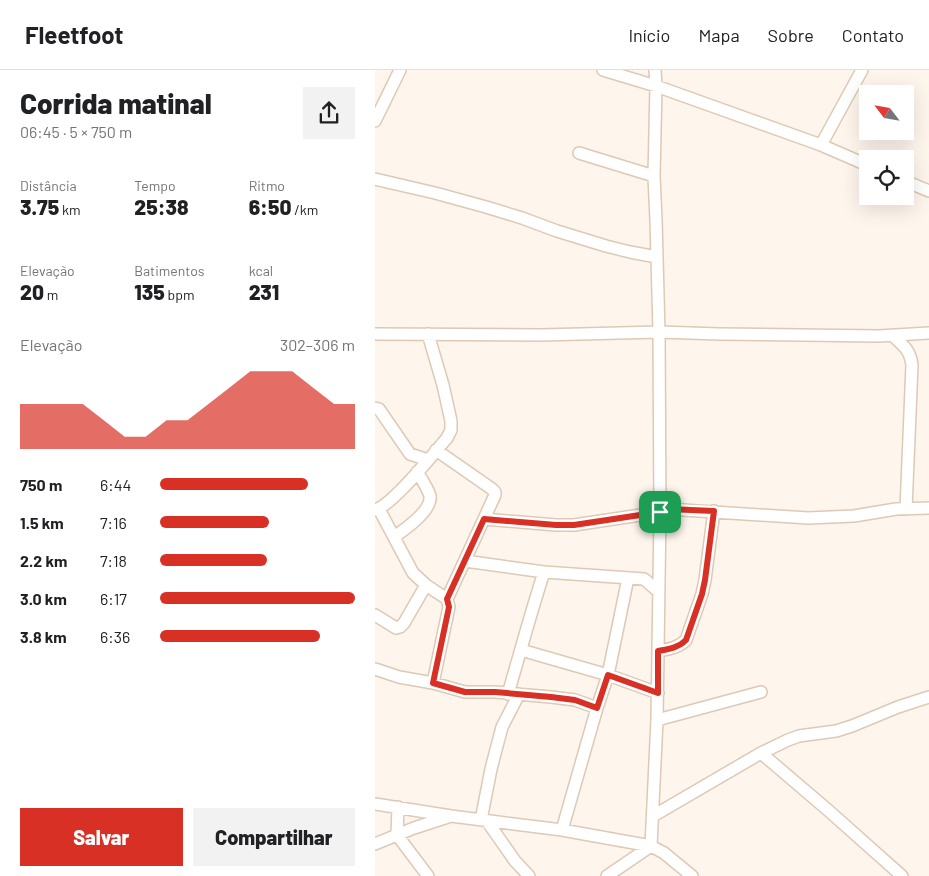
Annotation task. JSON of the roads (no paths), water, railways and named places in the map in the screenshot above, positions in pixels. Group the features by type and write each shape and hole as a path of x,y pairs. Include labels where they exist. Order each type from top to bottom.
{"street":[{"path":"375,121 400,70"},
{"path":"603,70 656,86 821,145 859,162"},
{"path":"651,846 658,693 660,512 659,332 654,176 655,70"},
{"path":"821,145 862,70"},
{"path":"579,153 654,176"},
{"path":"375,180 435,193 522,218 606,246 657,257"},
{"path":"914,185 929,191"},
{"path":"375,334 541,335 659,332 893,336 929,333"},
{"path":"428,334 443,386 451,421 451,430 447,438 417,472 391,499 377,509 413,573 426,585 447,599"},
{"path":"893,336 907,349 911,356 912,365 906,509"},
{"path":"375,408 379,409 410,454 428,460"},
{"path":"433,683 449,607 447,599 495,495 495,492 436,450"},
{"path":"394,537 414,523 429,501 430,496 417,472"},
{"path":"484,519 574,525 660,512 668,509 808,518 854,516 896,509 929,508"},
{"path":"658,651 681,645 686,640 702,594 714,511"},
{"path":"465,561 544,572 644,579 659,592"},
{"path":"644,579 659,568"},
{"path":"529,876 515,861 484,820 493,762 513,694 521,650 544,572"},
{"path":"562,830 608,675 628,578"},
{"path":"375,615 396,628 400,627 426,585"},
{"path":"521,650 608,675 658,693"},
{"path":"375,669 399,677 433,683 465,692 495,692 551,697 575,700 597,708"},
{"path":"657,720 761,692"},
{"path":"653,816 761,753 793,738 836,731 929,697"},
{"path":"761,753 901,876"},
{"path":"375,804 562,830 651,846 664,853 692,876"},
{"path":"398,807 397,835 428,876"},
{"path":"375,844 451,816"},
{"path":"607,876 651,846"}]}
